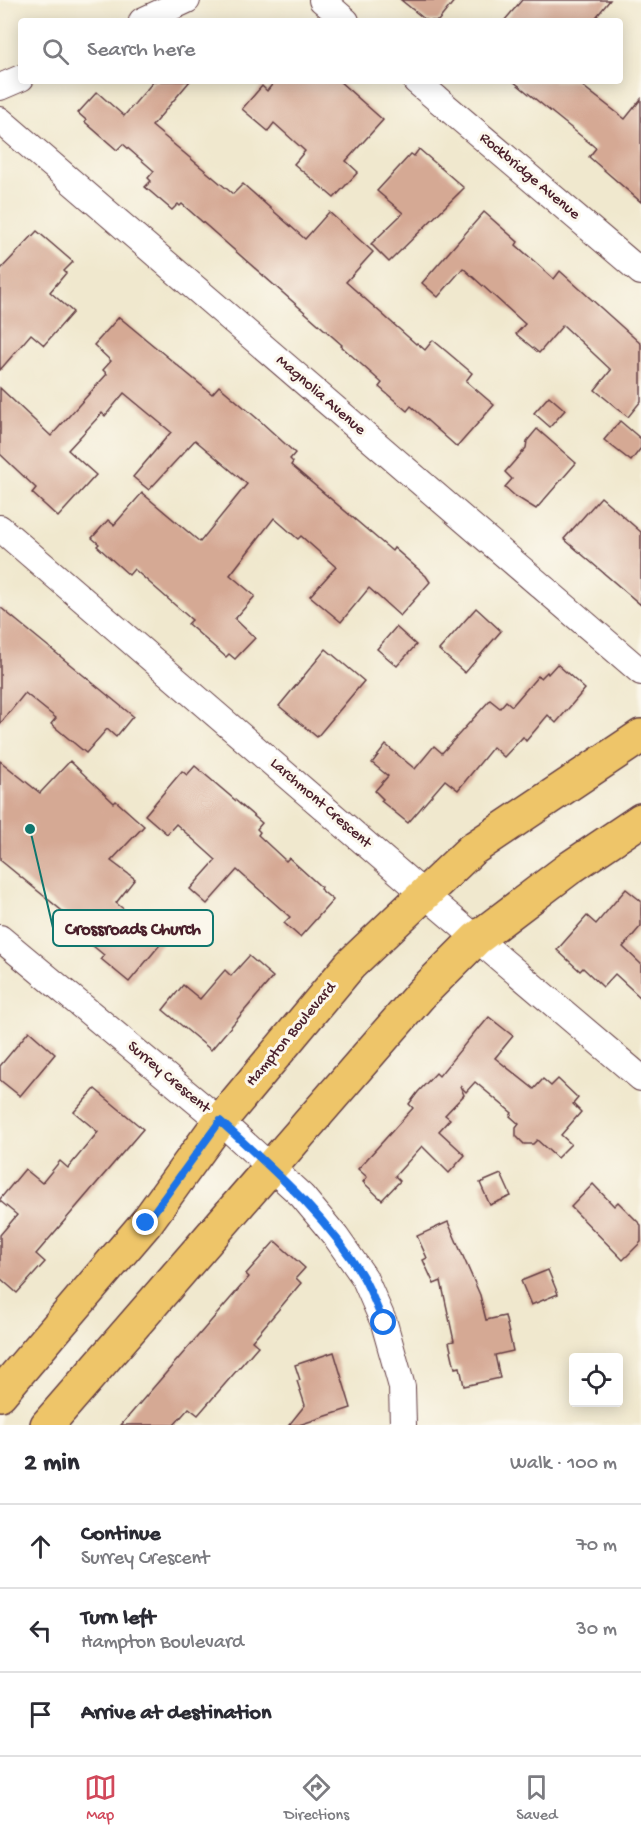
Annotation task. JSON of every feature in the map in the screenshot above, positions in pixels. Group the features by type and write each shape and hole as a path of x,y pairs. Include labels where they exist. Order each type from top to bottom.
{"main road":[{"name":"Hampton Boulevard","path":"0,1394 146,1223 220,1121 350,965 471,850 641,736"},
{"path":"47,1425 421,994 476,939 571,867 641,820"}],"street":[{"path":"148,18 187,0"},
{"path":"322,0 343,18"},
{"path":"0,87 18,79"},
{"name":"Rockbridge Avenue","path":"420,84 641,272"},
{"name":"Magnolia Avenue","path":"0,120 641,672"},
{"name":"Larchmont Crescent","path":"0,528 476,939 641,1078"},
{"name":"Surrey Crescent","path":"0,938 220,1121 302,1197 336,1237 364,1277 384,1323 402,1387 404,1425"}],"building":[{"path":"401,0 455,0 440,18 423,18"},
{"path":"522,0 610,0 595,18 507,18"},
{"path":"151,84 187,84 152,126 233,194 243,184 305,239 329,212 373,252 346,282 425,350 433,340 472,373 466,381 494,405 457,447 411,406 407,411 379,387 382,383 342,345 182,204 180,206 178,204 172,210 145,187 151,181 148,178 154,171 123,144 117,150 78,113 97,92 124,116"},
{"path":"273,84 342,84 383,120 346,161 358,172 334,198 294,164 305,151 274,123 268,131 242,109 262,86 267,91"},
{"path":"517,84 580,84 625,119 641,99 641,202 589,157 596,148"},
{"path":"419,149 464,188 389,262 371,244 403,213 377,191 411,154 414,156"},
{"path":"484,212 518,242 516,245 554,279 560,271 641,344 641,401 628,417 595,390 611,370 563,325 539,353 516,334 525,324 463,268 438,297 422,283"},
{"path":"37,231 73,262 50,292 73,312 44,345 31,334 0,370 0,270"},
{"path":"119,317 212,394 219,386 295,453 290,459 293,462 291,465 392,551 394,548 426,576 430,582 400,616 369,588 341,622 310,596 336,567 301,536 298,539 274,518 230,575 255,596 235,619 255,638 235,659 229,654 226,657 188,624 192,620 134,569 129,575 97,546 99,544 92,538 108,520 114,525 142,493 200,542 247,484 195,440 149,490 133,477 171,432 124,393 105,416 102,413 68,450 96,475 58,517 32,493 36,488 0,454 0,388 51,436 107,374 103,370 111,361 94,345"},
{"path":"549,396 565,410 550,427 534,413"},
{"path":"620,421 641,439 641,448 631,461 604,440"},
{"path":"537,429 576,463 536,509 505,487 512,479 505,472 526,448 527,441"},
{"path":"601,497 641,532 641,605 564,539"},
{"path":"0,607 133,716 116,737 107,729 86,753 51,724 56,718 25,693 0,724"},
{"path":"476,608 501,631 465,673 439,650"},
{"path":"396,627 416,645 397,666 377,649"},
{"path":"326,649 364,681 317,737 279,706"},
{"path":"557,664 585,689 556,723 548,715 526,741 523,737 504,757 493,747 458,790 445,780 408,823 381,801 383,799 375,791 388,776 372,763 386,745 415,769 434,746 442,753 490,700 500,708 506,701 512,706 538,676 541,678 547,672 548,674"},
{"path":"0,761 40,793 70,761 114,803 116,801 144,826 111,861 135,879 116,903 146,927 151,921 168,935 129,982 101,959 104,955 63,921 67,915 0,860"},
{"path":"195,766 262,823 257,829 260,832 258,835 286,861 289,858 333,900 300,937 284,923 290,917 237,870 207,904 190,889 216,860 176,824 167,834 145,815 182,771 187,775"},
{"path":"626,889 641,901 641,926 623,947 641,964 641,998 615,974 603,987 583,968 580,971 557,950 587,916 596,924"},
{"path":"249,956 273,977 211,1050 163,1010 183,985 200,999 225,970 231,976"},
{"path":"489,1017 513,1036 495,1058 534,1089 543,1079 551,1086 558,1079 578,1098 573,1104 581,1112 561,1135 571,1144 557,1158 537,1140 533,1144 524,1144 516,1136 516,1128 519,1124 510,1116 512,1113 475,1082 466,1092 460,1086 464,1095 445,1115 450,1119 439,1131 465,1155 449,1173 422,1146 395,1176 400,1181 382,1200 363,1182 367,1177 358,1169 413,1108 409,1104 418,1092 436,1073 439,1076"},
{"path":"29,1031 55,1054 20,1096 0,1080 0,1066"},
{"path":"95,1089 143,1129 36,1254 45,1262 17,1293 0,1278 0,1235 17,1215 0,1199 25,1169 42,1183 60,1161 68,1168 98,1132 74,1112"},
{"path":"501,1174 511,1196 490,1205 480,1183"},
{"path":"593,1184 614,1206 618,1202 641,1225 641,1242 623,1260 571,1207"},
{"path":"448,1222 480,1295 486,1320 505,1316 513,1351 495,1355 500,1378 464,1386 460,1367 455,1368 449,1342 454,1341 441,1281 434,1284 423,1260 427,1258 417,1236"},
{"path":"275,1241 305,1268 296,1278 301,1283 252,1341 258,1346 198,1415 189,1408 174,1425 121,1425 249,1277 246,1274"},
{"path":"548,1270 558,1294 531,1305 521,1281"},
{"path":"334,1352 351,1408 299,1425 289,1425 305,1405 297,1381 300,1380 295,1365"}],"place":[{"name":"Crossroads Church","path":"30,829"}],"route":[{"path":"146,1223 220,1121 302,1197 336,1237 364,1277 384,1323"}]}
